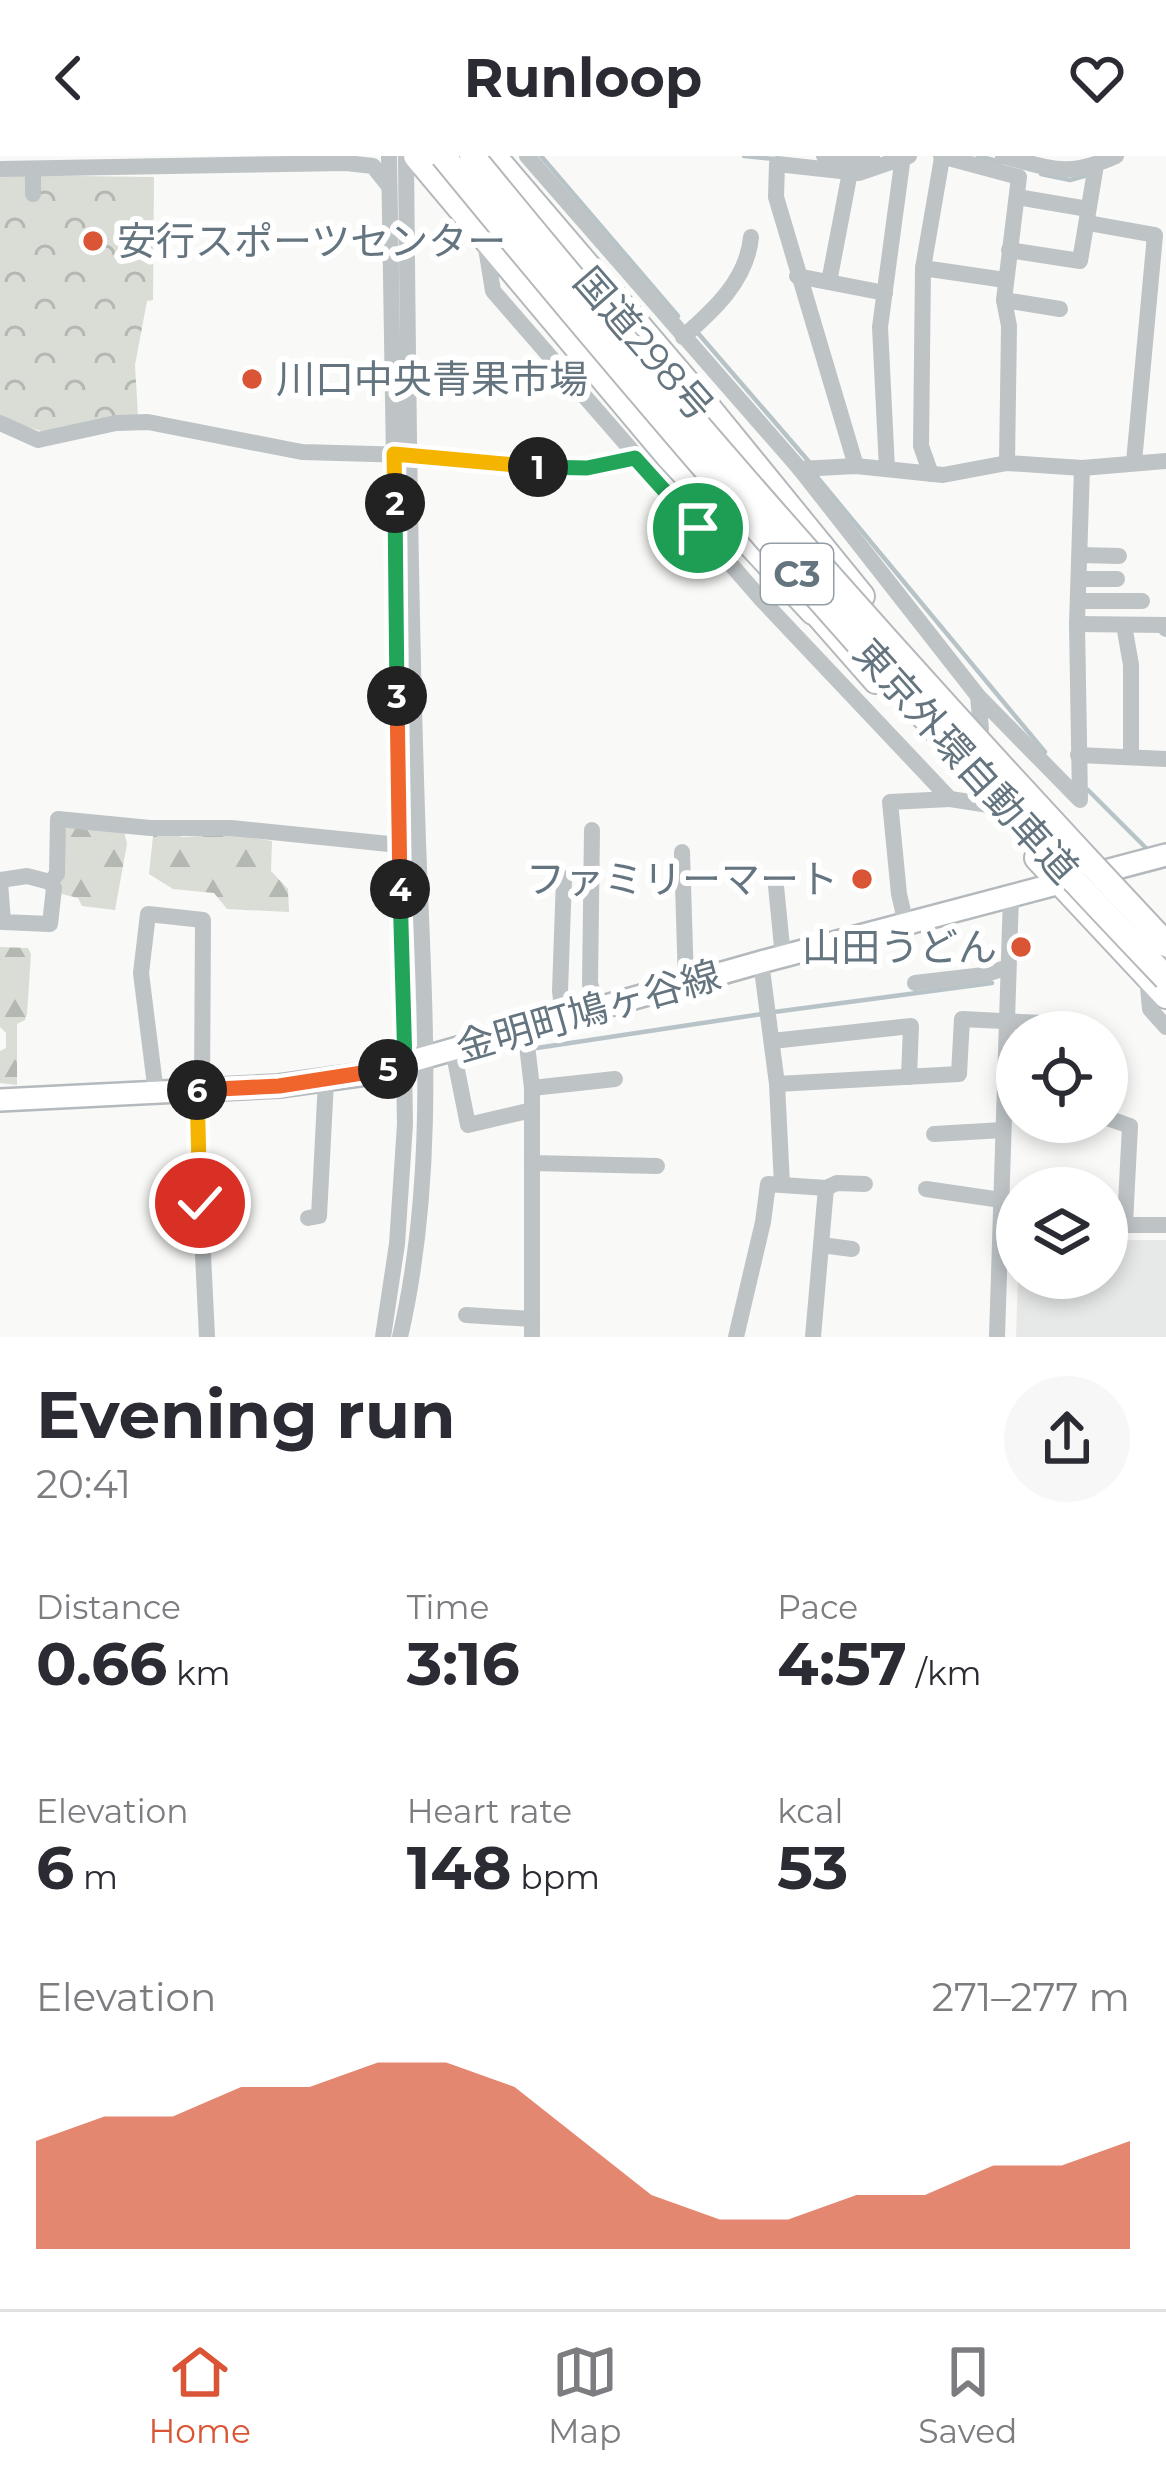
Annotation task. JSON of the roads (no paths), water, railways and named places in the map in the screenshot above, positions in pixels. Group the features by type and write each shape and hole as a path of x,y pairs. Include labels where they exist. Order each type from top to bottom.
{"highway":[{"name":"国道298号","path":"416,156 836,636 1060,883 1156,977 1166,996"},
{"name":"東京外環自動車道","path":"443,156 790,566 1156,977"},
{"name":"東京外環自動車道","path":"472,156 858,608 1166,944"},
{"path":"494,156 862,596"},
{"name":"国道298号","path":"509,185 862,596 1166,929"}],"main road":[{"name":"金明町鳩ヶ谷線","path":"0,1100 326,1081 415,1062 772,959 1166,855"}],"street":[{"path":"383,1337 415,1062 402,455 389,156"},
{"path":"400,1337 422,1182 399,845 406,156"},
{"path":"527,156 800,470 978,696 1080,800 1077,624 1082,468"},
{"path":"824,156 855,161 872,156"},
{"path":"1003,156 1096,165 1116,156"},
{"path":"856,466 776,197 777,164 850,172 906,157 880,327 887,469"},
{"path":"931,473 921,446 923,268 942,157 1019,177 1004,300 1009,326 1007,464"},
{"path":"0,169 346,159 373,166 388,184"},
{"path":"1009,250 1080,261 1096,165"},
{"path":"33,194 34,170"},
{"path":"829,282 850,172"},
{"path":"406,209 423,192 449,196"},
{"path":"1017,197 1155,236 1134,462"},
{"path":"481,229 494,291 775,614 950,799"},
{"path":"682,337 718,306 749,259 751,237"},
{"path":"923,268 1006,280"},
{"path":"797,276 885,293"},
{"path":"1004,300 1060,309"},
{"path":"0,423 38,440 116,423 148,422 302,452 545,468 587,468 635,458"},
{"path":"800,470 856,466 943,475 1007,464 1082,468 1166,461"},
{"path":"1081,555 1119,556"},
{"path":"1079,579 1117,579"},
{"path":"1078,601 1142,602"},
{"path":"1077,624 1165,625 1166,629"},
{"path":"1124,625 1131,665 1130,756"},
{"path":"978,696 981,729"},
{"path":"1078,755 1166,759"},
{"path":"906,924 890,802 950,799 989,806"},
{"path":"50,882 27,876 0,881 3,922 53,921 50,882 57,874 58,819 150,828 231,828 399,845"},
{"path":"592,830 590,983 598,1007"},
{"path":"682,852 686,983"},
{"path":"563,1017 564,878"},
{"path":"776,886 772,1041 782,1185"},
{"path":"1006,1011 1011,896"},
{"path":"156,1093 141,973 148,914 203,920 199,1089 207,1337"},
{"path":"915,983 1008,967"},
{"path":"1156,977 1150,1009 1166,1027"},
{"path":"777,1084 959,1075 962,1019 996,1020"},
{"path":"772,1041 910,1026 910,1077"},
{"path":"466,1315 532,1328 532,1088 525,1028"},
{"path":"453,1050 468,1126 532,1110"},
{"path":"532,1088 615,1079"},
{"path":"308,1217 319,1216 326,1081"},
{"path":"934,1134 996,1130"},
{"path":"532,1162 657,1166"},
{"path":"736,1337 763,1222 767,1184 826,1188 837,1183 865,1184"},
{"path":"813,1337 826,1188"},
{"path":"926,1189 996,1199"},
{"path":"1128,1224 1166,1225"},
{"path":"821,1245 852,1249"},
{"path":"997,1337 1001,1299"}],"waterway":[{"path":"541,156 678,316"},
{"path":"744,156 774,159"},
{"path":"978,156 1001,162"},
{"path":"1041,174 1070,180 1088,175"},
{"path":"697,332 811,464"},
{"path":"817,477 1045,752"},
{"path":"1088,790 1150,852"},
{"path":"774,1012 992,983"},
{"path":"537,1048 762,1014"}],"place":[{"name":"安行スポーツセンター","path":"93,241"},
{"name":"川口中央青果市場","path":"252,379"},
{"name":"ファミリーマート","path":"862,879"},
{"name":"山田うどん","path":"1021,947"}]}
